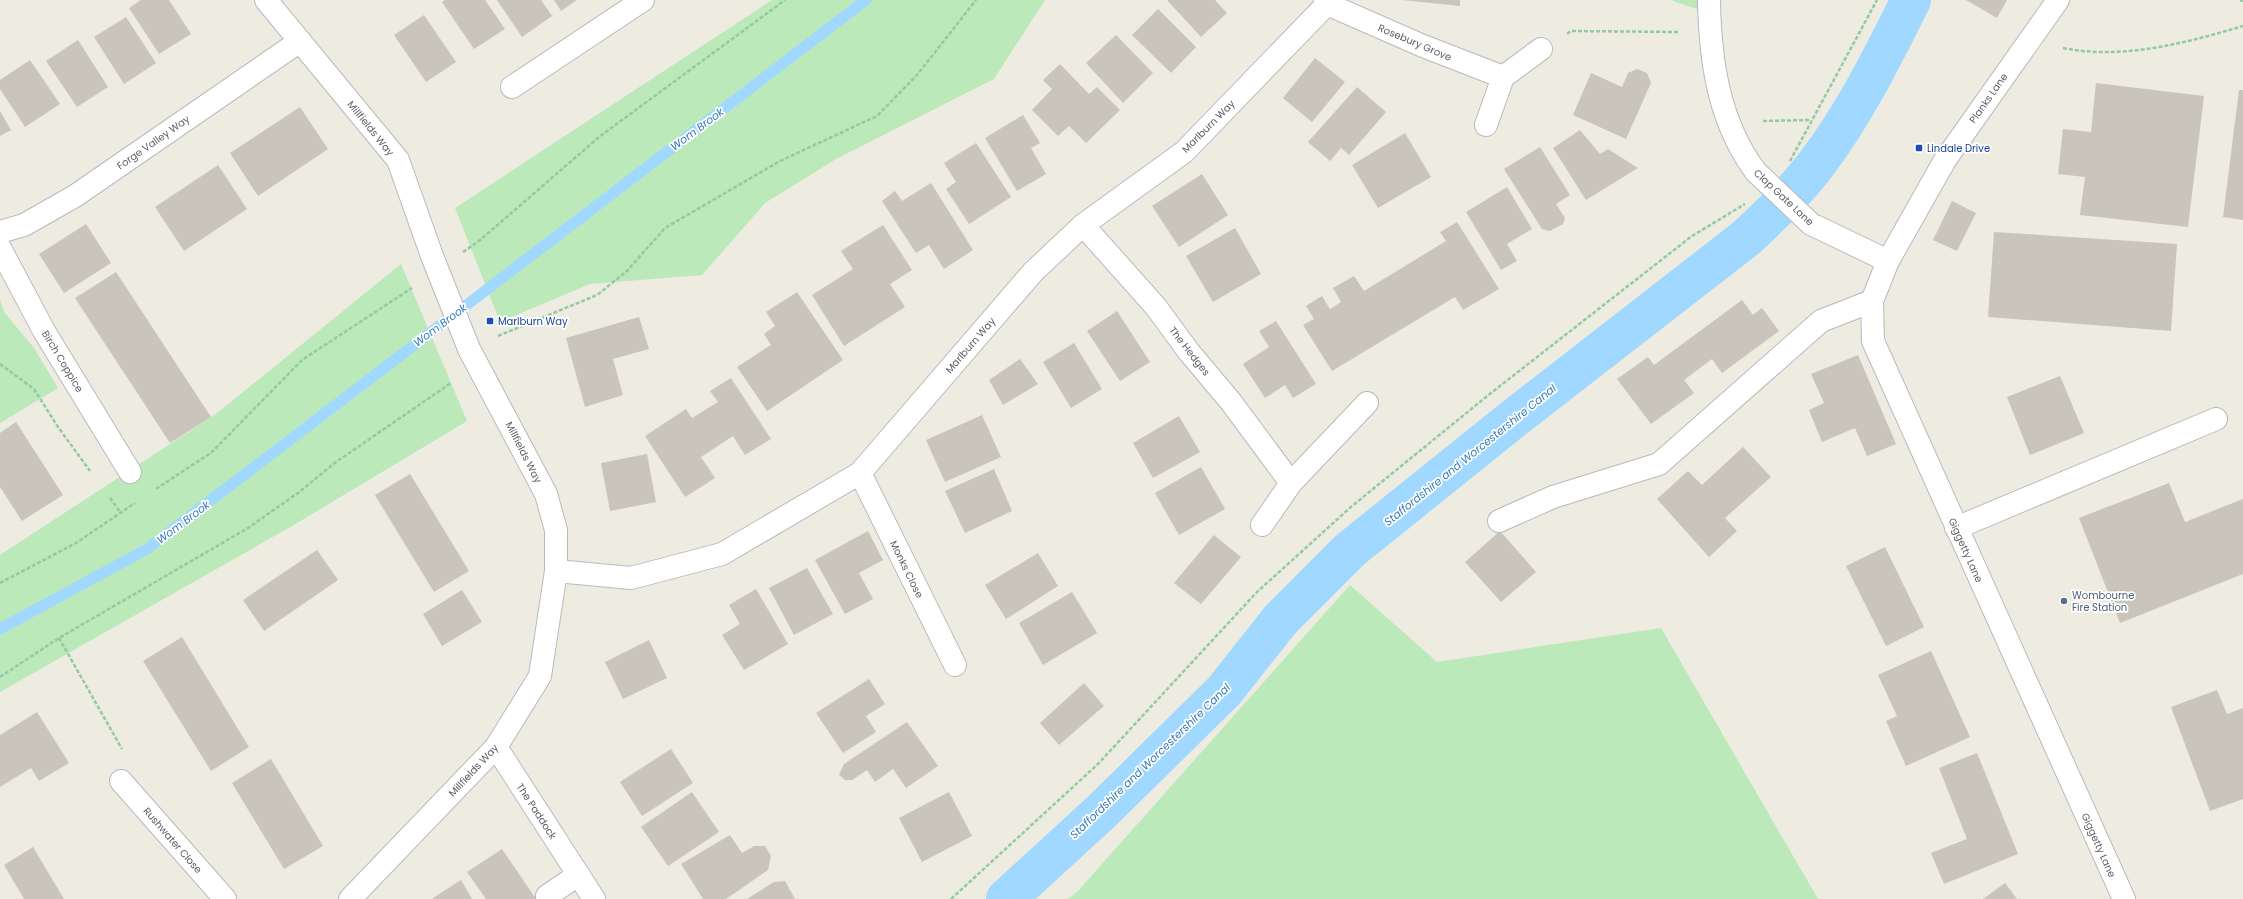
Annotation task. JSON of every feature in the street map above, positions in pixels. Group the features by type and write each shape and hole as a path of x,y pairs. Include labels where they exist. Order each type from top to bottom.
{"street":[{"name":"Millfields Way","path":"266,0 398,160 432,256 469,349 546,494 556,530 556,571 540,676 496,747 350,899"},
{"path":"512,87 643,0"},
{"name":"Clap Gate Lane","path":"1709,0 1710,29 1715,76 1725,114 1743,155 1756,172 1811,224 1888,261"},
{"name":"Planks Lane","path":"1922,199 1944,160 2058,0"},
{"name":"Rosebury Grove","path":"1326,2 1424,46 1503,77"},
{"name":"Marlburn Way","path":"556,571 631,578 722,554 860,473 1033,272 1083,225 1184,152 1326,2"},
{"name":"Forge Valley Way","path":"0,232 24,226 75,196 300,41"},
{"path":"1486,125 1503,77 1540,49"},
{"name":"Giggetty Lane","path":"1922,199 1888,261 1872,301 1873,341 2124,899"},
{"name":"The Hedges","path":"1083,225 1156,307 1189,352 1232,402 1291,483"},
{"name":"Birch Coppice","path":"0,248 44,331 130,472"},
{"path":"1499,521 1553,497 1659,464 1821,321 1872,301"},
{"path":"1262,525 1291,483 1367,403"},
{"path":"1956,528 2216,419"},
{"name":"Monks Close","path":"860,473 954,665"},
{"name":"The Paddock","path":"496,747 594,899"},
{"name":"Rushwater Close","path":"121,781 225,899"},
{"path":"547,896 578,875"}],"path":[{"path":"479,241 599,137 785,0"},
{"path":"469,349 511,329 597,295 627,271 665,228 780,161 877,116 917,75 976,0"},
{"path":"1790,162 1810,120 1877,0"},
{"path":"2027,43 2085,53 2130,51 2194,41 2243,26"},
{"path":"1540,49 1571,31 1677,32 1710,29"},
{"path":"1732,132 1754,122 1810,120"},
{"path":"951,899 1098,764 1257,592 1352,506 1491,393 1692,236 1749,201"},
{"path":"153,491 212,452 302,360 404,293"},
{"path":"0,364 34,389 58,427 93,474"},
{"path":"0,676 59,638 248,528 298,493 336,462 448,384 482,373"},
{"path":"105,492 121,513"},
{"path":"0,583 76,543 140,500"},
{"path":"59,638 131,766 121,781"}],"green space":[{"path":"772,0 1045,0 994,79 836,159 765,203 702,275 590,284 500,322 455,208"},
{"path":"1701,0 1700,10 1673,1"},
{"path":"401,264 467,421 292,526 0,692 0,555 216,414"},
{"path":"0,300 4,312 34,348 58,388 0,423"},
{"path":"1350,585 1437,662 1661,628 1818,899 1068,899 1078,891"}],"building":[{"path":"141,0 169,0 191,34 159,54 129,8"},
{"path":"445,0 485,0 505,29 474,49 442,2"},
{"path":"497,0 541,0 552,16 522,37"},
{"path":"554,0 577,0 561,11"},
{"path":"1167,0 1215,0 1227,13 1201,37"},
{"path":"1402,0 1460,0 1460,6"},
{"path":"1966,0 2007,0 1997,18"},
{"path":"1158,9 1196,47 1171,73 1132,35"},
{"path":"424,15 456,62 426,82 394,35"},
{"path":"126,17 156,63 124,84 94,37"},
{"path":"1116,35 1153,73 1123,103 1086,63"},
{"path":"78,40 108,87 77,107 46,61"},
{"path":"1315,58 1345,82 1312,122 1283,98"},
{"path":"30,60 60,104 25,127 0,89 0,80"},
{"path":"1060,64 1089,94 1097,87 1120,110 1086,143 1069,126 1058,136 1032,110 1052,89 1043,80"},
{"path":"1637,69 1647,73 1651,83 1626,139 1573,115 1591,73 1622,87 1628,73"},
{"path":"2096,83 2204,96 2188,227 2080,215 2085,177 2058,174 2063,129 2091,132"},
{"path":"1357,87 1386,112 1349,155 1341,148 1330,161 1308,142"},
{"path":"2239,90 2243,90 2243,220 2223,217"},
{"path":"300,107 328,149 258,196 230,153"},
{"path":"0,111 11,130 0,136"},
{"path":"1023,115 1040,143 1031,148 1046,174 1017,191 985,138"},
{"path":"1580,130 1600,154 1608,149 1638,168 1586,200 1553,148"},
{"path":"1405,133 1431,177 1378,208 1352,165"},
{"path":"976,143 1011,197 969,224 946,189 956,182 944,163"},
{"path":"1540,147 1570,195 1556,204 1565,218 1563,224 1550,231 1542,229 1504,169"},
{"path":"218,165 247,209 184,251 155,207"},
{"path":"1202,174 1228,215 1179,247 1152,206"},
{"path":"931,183 973,250 944,269 929,245 916,253 882,201 895,191 902,201"},
{"path":"1507,187 1532,229 1507,244 1517,261 1501,270 1466,212"},
{"path":"1952,201 1976,213 1957,251 1933,240"},
{"path":"1457,222 1499,289 1463,310 1455,297 1332,371 1303,325 1314,319 1306,306 1322,296 1330,309 1341,302 1333,288 1354,276 1364,291 1446,241 1440,232"},
{"path":"86,224 111,263 64,293 39,254"},
{"path":"883,225 912,270 890,284 905,307 844,346 812,295 853,269 841,251"},
{"path":"1235,228 1261,274 1213,302 1186,256"},
{"path":"1994,232 2177,244 2171,331 1988,317"},
{"path":"116,272 211,417 170,443 75,298"},
{"path":"797,292 843,360 767,411 737,367 771,345 764,334 775,326 766,312"},
{"path":"1742,300 1753,315 1762,308 1779,331 1722,373 1712,359 1684,380 1694,393 1651,424 1617,379 1648,357 1654,365"},
{"path":"1117,311 1150,362 1120,381 1087,331"},
{"path":"639,317 649,349 613,359 623,395 585,407 566,338"},
{"path":"1276,321 1316,384 1293,398 1285,385 1265,398 1243,364 1269,347 1259,331"},
{"path":"1074,343 1102,389 1071,408 1043,362"},
{"path":"1858,355 1896,444 1867,456 1855,428 1822,442 1809,410 1824,403 1811,374"},
{"path":"1020,359 1038,384 1003,405 989,380"},
{"path":"2060,376 2084,433 2030,455 2007,397"},
{"path":"731,378 771,439 745,455 733,436 701,457 715,478 685,497 645,436 686,409 692,418 718,402 710,391"},
{"path":"982,415 1001,457 945,482 926,440"},
{"path":"1179,416 1200,452 1153,478 1133,443"},
{"path":"16,422 63,495 22,521 0,487 0,433"},
{"path":"1743,447 1771,477 1725,518 1737,531 1709,557 1657,499 1688,471 1702,485"},
{"path":"647,454 656,502 610,511 601,463"},
{"path":"1201,467 1225,509 1179,535 1155,493"},
{"path":"994,469 1012,511 965,533 945,491"},
{"path":"410,474 469,571 434,592 375,495"},
{"path":"2169,483 2185,522 2243,499 2243,574 2120,623 2079,518"},
{"path":"868,531 883,560 859,573 873,599 845,614 815,560"},
{"path":"1500,531 1536,572 1501,602 1465,562"},
{"path":"1214,535 1241,557 1201,604 1174,583"},
{"path":"1885,547 1924,627 1886,646 1846,566"},
{"path":"317,550 338,580 264,631 243,600"},
{"path":"1038,553 1058,586 1006,619 985,585"},
{"path":"807,568 833,614 794,635 769,588"},
{"path":"756,589 788,644 744,670 722,635 740,624 729,605"},
{"path":"462,590 482,622 442,646 423,614"},
{"path":"1072,592 1097,633 1043,665 1019,623"},
{"path":"182,637 249,747 211,771 143,661"},
{"path":"649,640 667,678 623,699 605,662"},
{"path":"1931,651 1970,737 1906,766 1886,721 1897,716 1878,675"},
{"path":"869,679 885,704 866,716 876,732 843,753 816,713"},
{"path":"1084,683 1104,706 1059,745 1040,723"},
{"path":"2217,690 2227,714 2243,708 2243,799 2210,811 2171,707"},
{"path":"37,712 69,763 39,781 31,768 0,787 0,735"},
{"path":"907,722 938,766 906,788 893,769 875,782 867,770 852,780 845,780 839,775 844,764"},
{"path":"671,749 693,783 642,816 620,782"},
{"path":"1977,753 2018,854 1944,884 1931,853 1967,839 1939,768"},
{"path":"271,759 323,846 284,869 232,783"},
{"path":"692,792 719,832 668,866 641,827"},
{"path":"949,792 972,836 922,862 899,818"},
{"path":"730,835 742,853 754,846 765,846 771,856 768,870 726,899 703,899 681,864"},
{"path":"33,847 64,899 24,899 4,865"},
{"path":"502,849 536,899 486,899 467,872"},
{"path":"461,880 472,899 433,898"},
{"path":"785,881 795,899 747,899 774,882"},
{"path":"2005,883 2017,899 1983,899"}],"waterway":[{"name":"Wom Brook","path":"0,629 147,549 866,0"},
{"name":"Staffordshire and Worcestershire Canal","path":"1006,899 1102,811 1224,691 1281,619 1350,550 1513,419 1746,238 1774,211 1809,173 1844,124 1879,63 1911,0"}],"place":[{"name":"Lindale Drive","path":"1919,148"},
{"name":"Marlburn Way","path":"490,321"},
{"name":"Wombourne Fire Station","path":"2064,601"}]}
